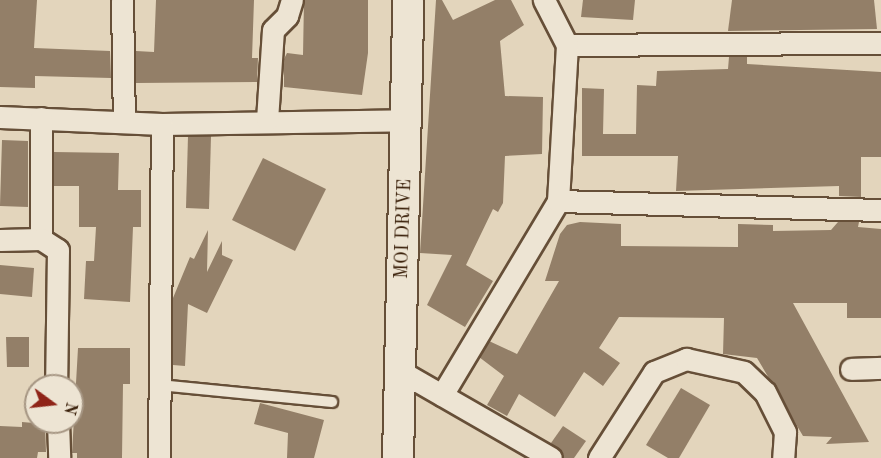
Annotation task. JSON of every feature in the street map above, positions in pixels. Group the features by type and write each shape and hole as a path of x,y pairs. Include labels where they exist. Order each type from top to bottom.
{"street":[{"path":"122,0 124,122"},
{"path":"267,120 273,30 287,16 292,0"},
{"name":"MOI DRIVE","path":"398,458 408,0"},
{"path":"442,395 558,201 567,45 544,0"},
{"path":"567,45 881,43"},
{"path":"0,117 162,124 267,120 407,120"},
{"path":"41,118 41,239"},
{"path":"159,458 162,124"},
{"path":"558,201 881,210"},
{"path":"0,240 41,239 58,250 61,263 56,374"},
{"path":"599,458 654,372 686,358 744,372 765,392 785,432 783,458"},
{"path":"851,369 881,368"},
{"path":"400,371 550,458"},
{"path":"58,434 59,458"}],"lane":[{"path":"159,385 332,402"}],"building":[{"path":"0,0 37,0 34,48 110,51 111,78 35,76 35,88 0,87"},
{"path":"156,0 254,0 252,58 258,58 257,82 136,83 136,51 154,52"},
{"path":"304,0 368,0 368,53 362,95 284,87 284,59 287,53 303,55"},
{"path":"436,0 442,0 453,20 495,0 511,0 524,25 500,41 505,96 543,97 542,154 505,156 503,203 498,212 493,209 466,265 493,281 465,327 427,305 452,255 420,253"},
{"path":"583,0 635,0 633,20 581,17"},
{"path":"732,0 874,0 877,29 728,31"},
{"path":"729,57 747,57 747,64 881,72 881,157 861,157 861,197 839,196 839,186 676,191 678,156 582,156 582,88 604,89 603,134 636,134 637,85 656,86 657,71 728,69"},
{"path":"188,136 211,136 209,209 186,208"},
{"path":"2,140 28,141 28,207 0,206"},
{"path":"54,152 119,153 118,190 141,190 141,227 133,227 130,302 84,299 86,261 94,261 96,227 79,227 79,186 54,186"},
{"path":"263,158 326,189 295,251 232,220"},
{"path":"580,222 621,224 621,246 738,247 738,224 773,225 773,231 831,230 838,222 859,222 858,227 881,229 881,318 847,318 847,303 793,303 869,442 826,444 832,437 803,436 757,358 723,354 724,318 619,317 599,348 620,363 603,386 584,372 555,417 519,394 507,416 487,405 504,376 479,357 489,341 517,354 559,281 545,281 560,234 567,225"},
{"path":"208,230 207,272 222,241 222,255 233,260 207,313 188,304 185,366 173,365 173,298 190,257 194,259"},
{"path":"0,265 34,268 32,297 0,294"},
{"path":"6,337 29,337 29,367 7,367"},
{"path":"78,348 130,348 130,384 123,384 122,458 77,458 77,453 72,453 73,434 84,434 84,374 77,374"},
{"path":"681,388 710,405 679,458 668,458 646,445"},
{"path":"260,403 324,420 314,458 287,458 288,433 254,424"},
{"path":"22,422 24,422 24,434 45,434 46,452 38,452 37,458 0,458 0,426 22,427"},
{"path":"563,426 586,441 574,458 564,458 551,443"}]}
